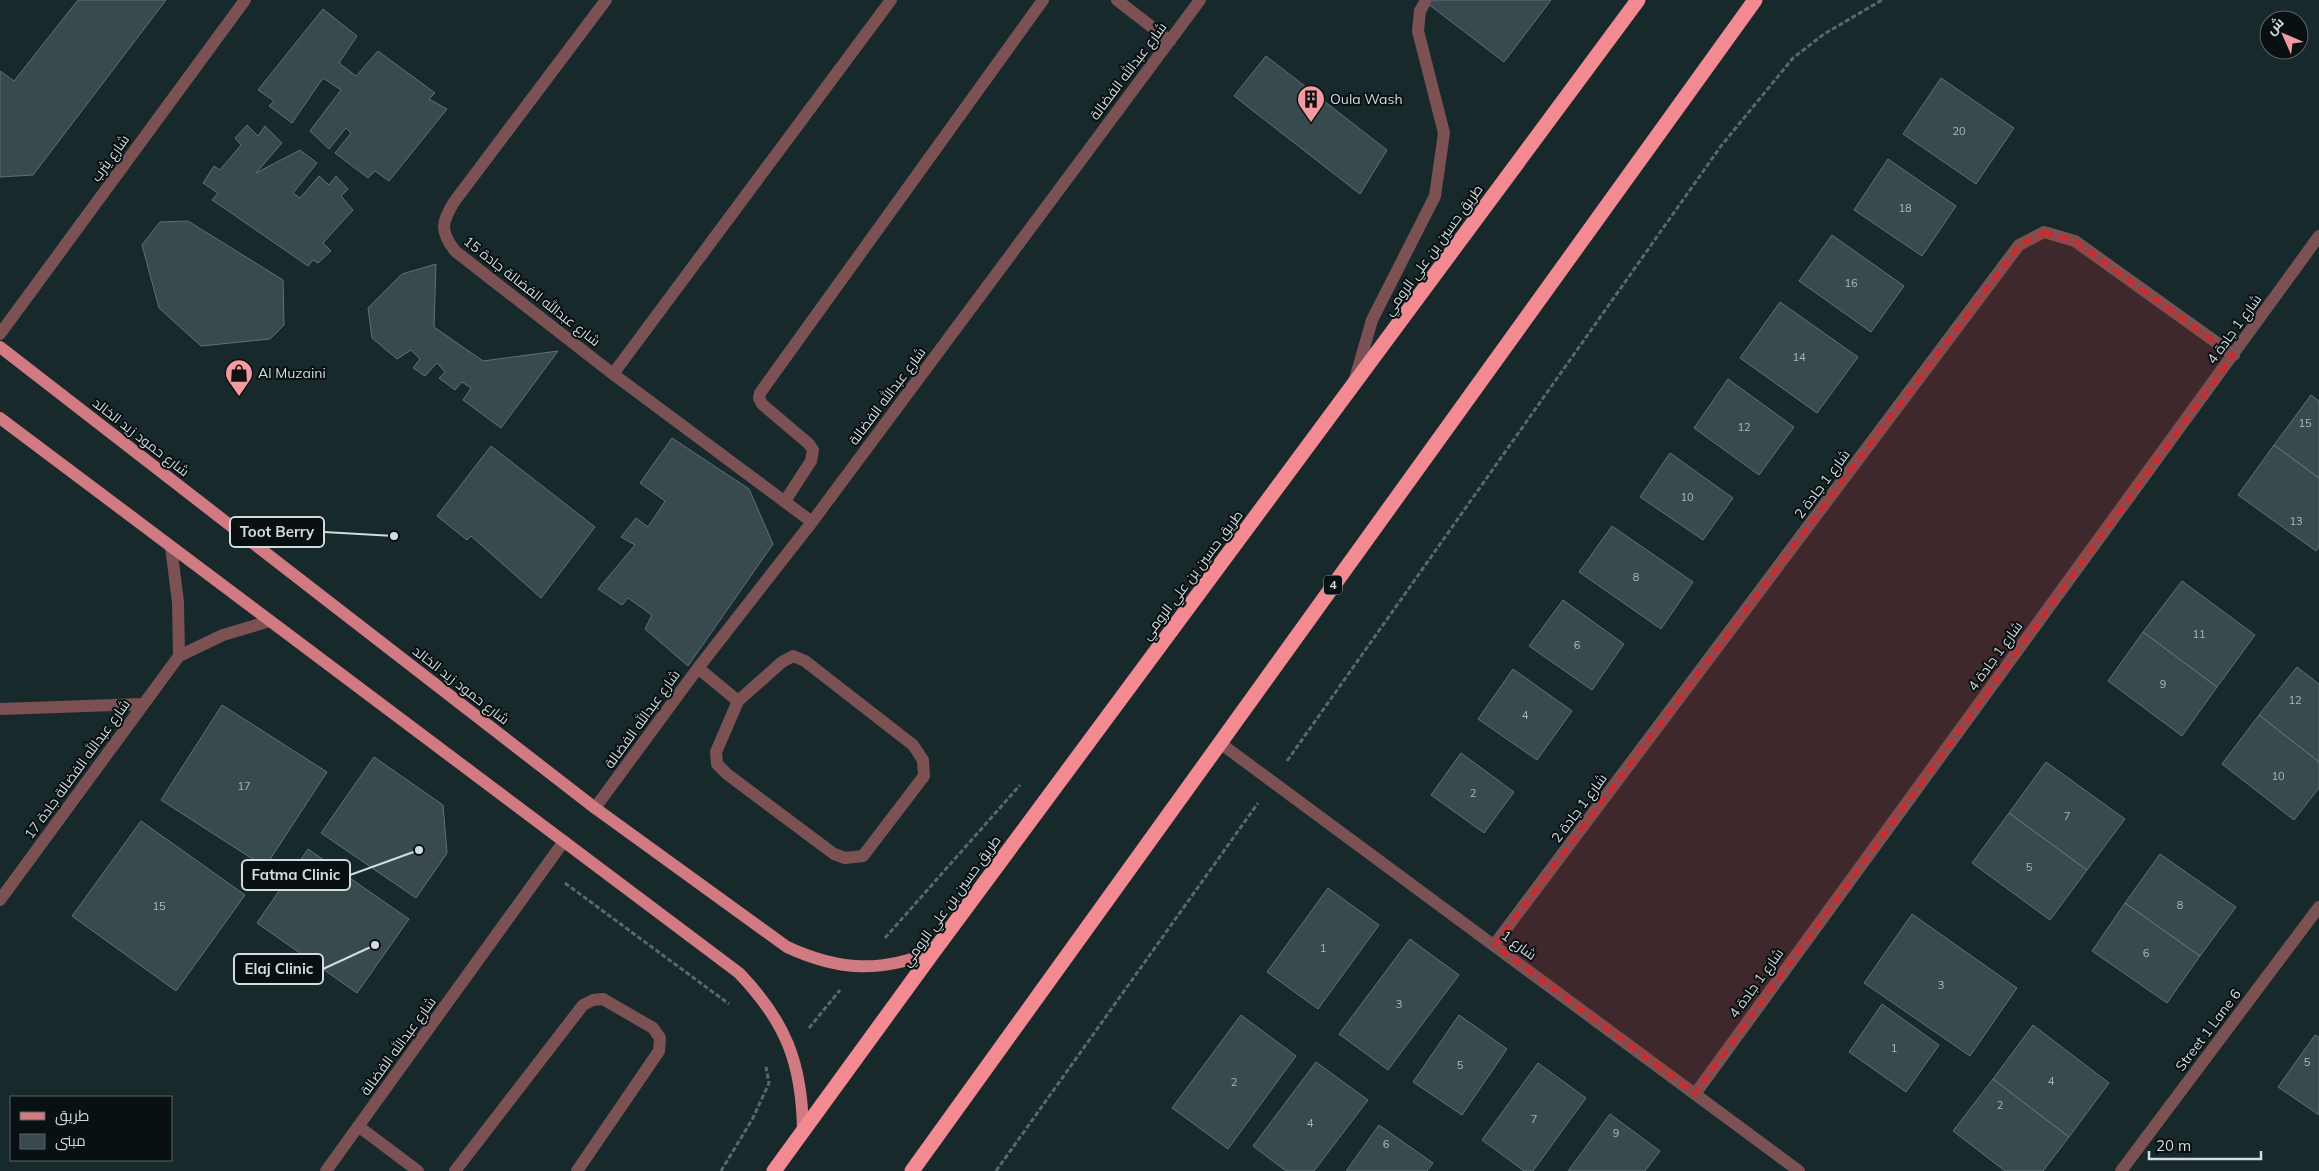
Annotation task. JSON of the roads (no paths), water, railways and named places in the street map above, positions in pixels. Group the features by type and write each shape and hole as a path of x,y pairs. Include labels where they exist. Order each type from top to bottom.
{"highway":[{"name":"طريق حسين بن علي الرومي","path":"774,1171 934,951 1638,0"},
{"name":"4","path":"912,1171 1755,0"}],"main road":[{"name":"شارع حمود زيد الخالد","path":"0,347 595,808 787,947 810,958 859,967 885,966 910,961 934,951"},
{"path":"0,418 739,974 760,996 778,1022 791,1051 801,1095 803,1131"}],"street":[{"name":"شارع يثرب","path":"0,334 245,0"},
{"name":"شارع عبدالله الفضالة جادة 15","path":"606,0 454,202 446,214 443,229 446,240 455,251 613,374 812,522"},
{"path":"613,374 891,0"},
{"path":"785,501 811,461 813,450 810,444 762,404 759,398 760,393 1043,0"},
{"path":"1117,0 1170,40"},
{"name":"شارع عبدالله الفضالة","path":"595,808 698,668 812,522 1200,0"},
{"path":"1352,386 1372,320 1435,196 1444,133 1418,31 1420,12 1425,2"},
{"name":"شارع 1 جادة 2","path":"1494,946 2019,245 2044,232 2075,241 2234,355"},
{"name":"شارع 1 جادة 4","path":"1694,1094 2319,236"},
{"path":"171,547 178,602 179,656"},
{"name":"شارع عبدالله الفضالة جادة 17","path":"0,900 179,656 223,635 270,621"},
{"path":"793,656 805,661 913,745 923,760 924,776 863,856 845,858 834,854 727,774 717,764 716,752 738,701 782,662 793,656"},
{"path":"698,668 738,701"},
{"path":"0,709 143,704"},
{"name":"شارع 1","path":"1220,743 1799,1171"},
{"name":"شارع عبدالله الفضالة","path":"326,1171 564,841"},
{"name":"Street 1 Lane 6","path":"2121,1171 2319,907"},
{"path":"455,1171 583,1004 603,999 653,1028 660,1038 659,1050 577,1171"},
{"path":"358,1126 418,1171"}],"place":[{"name":"Oula Wash","path":"1311,123"},
{"name":"Al Muzaini","path":"239,397"},
{"name":"Toot Berry","path":"394,536"},
{"name":"Fatma Clinic","path":"419,850"},
{"name":"Elaj Clinic","path":"375,945"}]}
